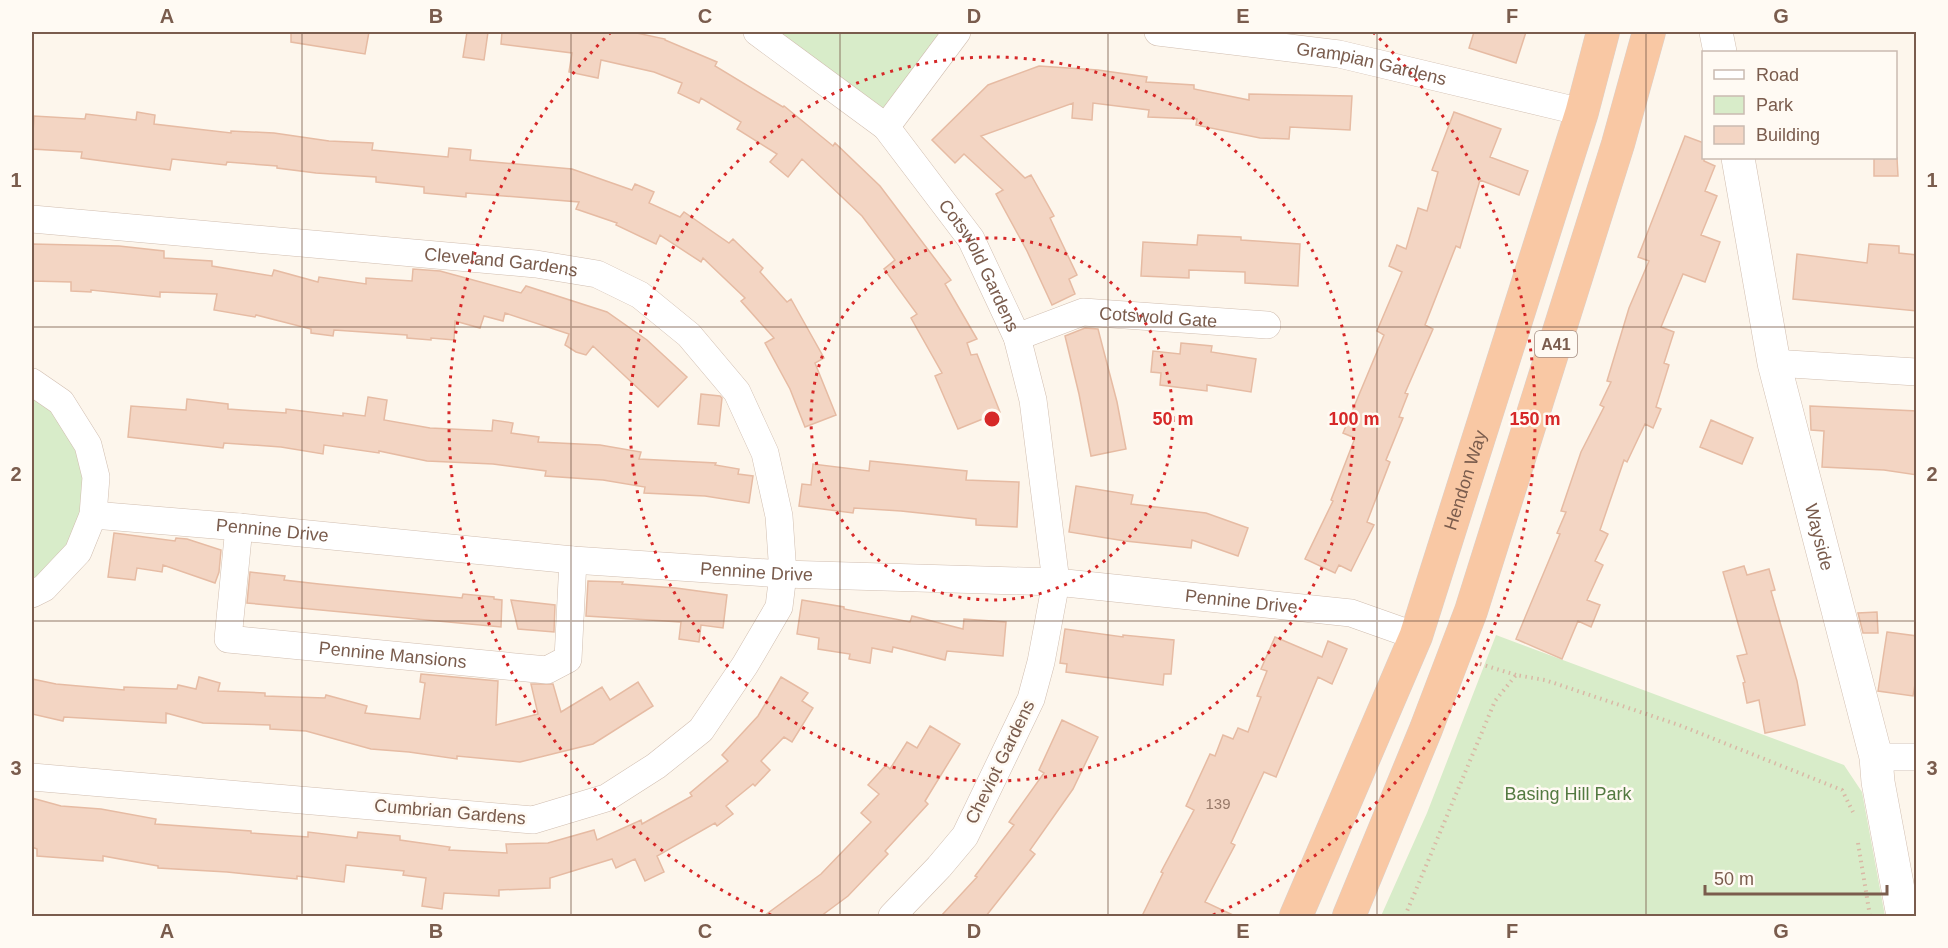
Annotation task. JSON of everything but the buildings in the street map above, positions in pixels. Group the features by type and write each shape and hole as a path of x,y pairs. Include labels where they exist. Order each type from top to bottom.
{"highway":[{"name":"Hendon Way","path":"1296,916 1416,636 1582,112 1603,32"},
{"name":"A41","path":"1349,916 1466,658 1471,612 1552,359 1649,32"},
{"path":"1416,636 1466,658"}],"street":[{"name":"Cotswold Gardens","path":"757,32 886,127 970,239 1017,337 1033,400 1056,582"},
{"path":"886,127 957,32"},
{"name":"Grampian Gardens","path":"1158,32 1339,54 1582,112"},
{"path":"1716,32 1720,51"},
{"name":"Wayside","path":"1738,159 1773,363 1876,757 1878,782 1903,916"},
{"name":"Cleveland Gardens","path":"32,219 536,264 597,273 640,295 689,334 737,392 765,453 779,516 783,574"},
{"name":"Cotswold Gate","path":"1017,337 1083,312 1267,325"},
{"path":"1773,363 1917,372"},
{"path":"32,382 61,402 88,445 96,477 93,515 78,552 44,588 32,594"},
{"name":"Pennine Drive","path":"93,515 239,526 573,560 783,574 1056,582 1351,612 1416,636"},
{"name":"Pennine Mansions","path":"239,526 228,639 548,670 568,658 573,560"},
{"name":"Cumbrian Gardens","path":"32,777 533,819 606,798 656,766 701,730 746,665 779,607 783,574"},
{"name":"Cheviot Gardens","path":"892,916 965,836 1031,699 1041,662 1056,582"},
{"path":"1876,757 1917,757"}],"path":[{"path":"1466,658 1515,675 1545,680 1679,725 1842,790 1853,812 1855,824"},
{"path":"1405,916 1495,701 1515,675"},
{"path":"1857,835 1870,916"}],"green space":[{"path":"757,32 957,32 886,127"},
{"path":"32,382 88,445 93,515 32,594"},
{"name":"Basing Hill Park","path":"1496,635 1844,765 1862,792 1885,916 1381,916 1427,813"}]}
